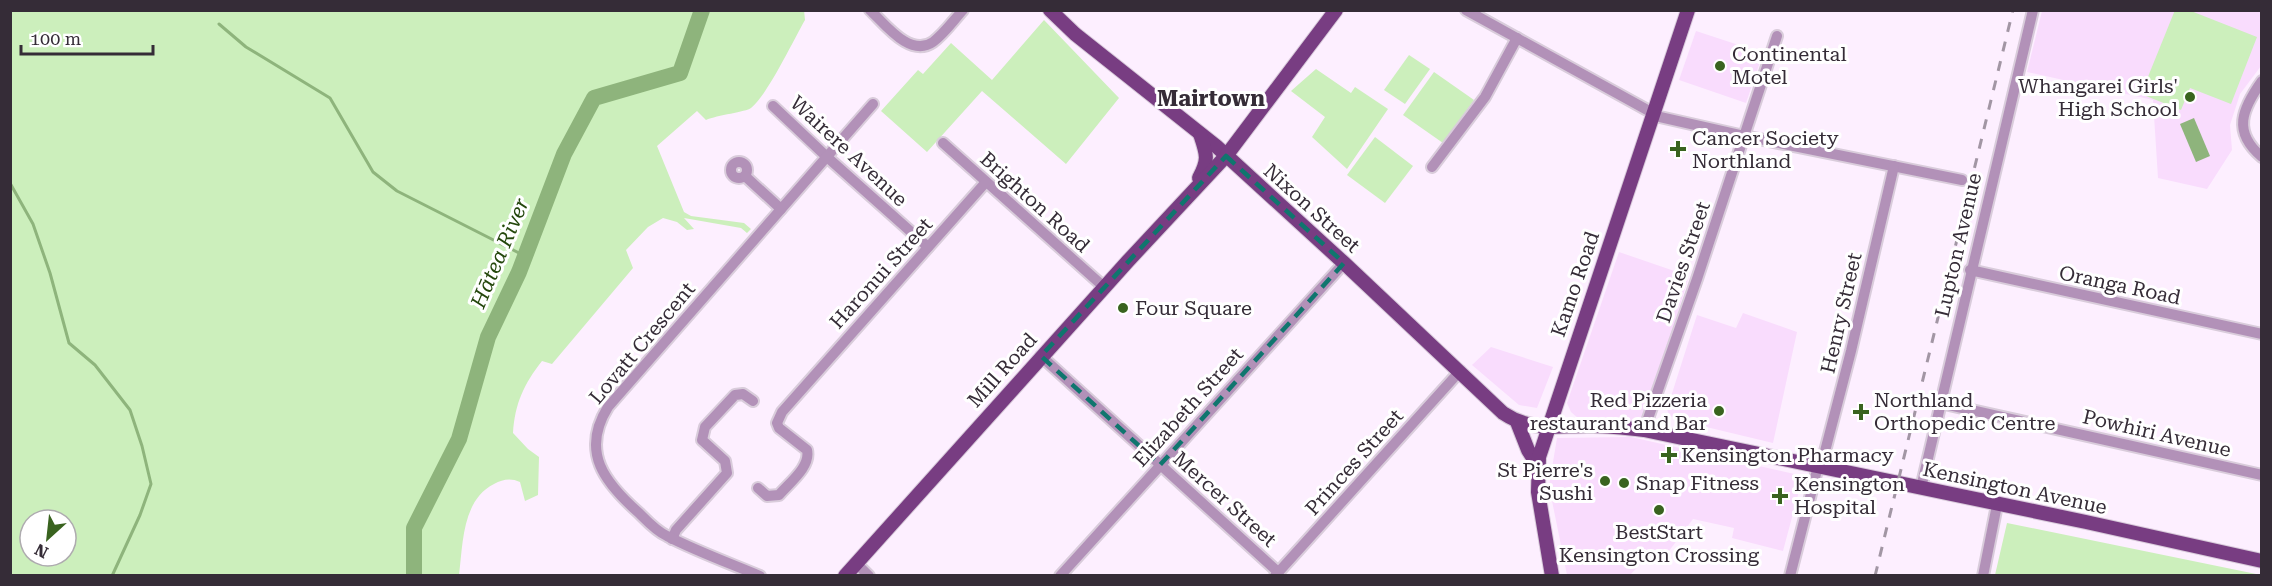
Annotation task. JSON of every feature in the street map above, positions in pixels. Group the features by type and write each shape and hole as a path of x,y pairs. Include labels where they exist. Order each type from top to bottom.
{"main road":[{"name":"Nixon Street","path":"1050,10 1076,34 1226,156 1503,412 1517,422 1548,428"},
{"name":"Mill Road","path":"845,576 1041,356 1226,156 1335,10"},
{"name":"Kamo Road","path":"1552,576 1540,512 1538,465 1548,428 1688,10"},
{"name":"Mill Road","path":"1191,193 1207,161 1200,134"},
{"path":"1517,422 1528,450 1538,465"},
{"name":"Kensington Avenue","path":"1548,428 1593,426 1644,430 2262,561"}],"street":[{"path":"870,10 908,44 918,46 935,41 963,10"},
{"path":"1466,10 1670,120 1962,180"},
{"name":"Lupton Avenue","path":"1921,488 2033,10"},
{"name":"Davies Street","path":"1644,430 1777,36"},
{"path":"1432,167 1485,96 1517,38"},
{"path":"2262,81 2245,109 2243,128 2246,140 2262,158"},
{"name":"Lovatt Crescent","path":"760,576 672,538 655,528 619,495 604,477 600,467 596,447 601,421 608,407 873,105"},
{"name":"Wairere Avenue","path":"773,106 928,247"},
{"name":"Brighton Road","path":"943,143 1104,287"},
{"name":"Henry Street","path":"1790,576 1851,351 1894,166"},
{"path":"745,176 781,209"},
{"name":"Haronui Street","path":"758,488 767,496 779,495 806,463 807,450 779,428 777,423 782,412 986,182"},
{"name":"Elizabeth Street","path":"1060,576 1344,263"},
{"name":"Oranga Road","path":"1971,270 2262,334"},
{"name":"Mercer Street","path":"1041,356 1277,574"},
{"name":"Princes Street","path":"1277,574 1460,371"},
{"path":"672,538 676,530 727,473 725,461 702,440 705,427 735,395 743,394 753,400"},
{"name":"Powhiri Avenue","path":"1940,403 2262,475"},
{"path":"1983,576 1997,505"},
{"path":"856,563 869,576"}],"highlighted area":[{"path":"1226,156 1344,263 1160,465 1041,356"}],"shaded area":[{"path":"804,10 805,20 765,92 751,108 706,120 697,111 657,146 684,212 691,216 744,223 751,229 747,233 741,228 684,218 694,229 687,230 677,222 663,218 648,227 626,250 633,268 552,364 542,361 525,386 518,403 513,433 539,457 538,495 525,501 520,482 510,480 497,482 483,491 470,512 466,524 459,575 11,575 11,11"},
{"path":"2175,10 2191,11 2257,37 2231,104 2190,88 2181,110 2141,94"},
{"name":"Whangarei Girls' High School","path":"2042,11 2261,11 2261,66 2240,94 2230,125 2232,150 2207,189 2158,178 2153,100 2027,72"},
{"path":"1044,20 1119,98 1066,164 982,91 927,152 881,111 918,70 923,74 951,43 992,80"},
{"path":"1696,31 1763,53 1746,103 1679,80"},
{"path":"1409,55 1430,69 1405,104 1384,90"},
{"path":"1316,69 1351,93 1355,87 1388,109 1347,169 1312,137 1325,117 1291,91"},
{"path":"1434,72 1474,100 1443,143 1403,115"},
{"path":"2194,118 2210,156 2196,162 2180,124"},
{"path":"1375,137 1413,166 1385,203 1347,175"},
{"path":"1619,252 1689,276 1644,424 1616,417 1578,418 1571,412 1567,403"},
{"path":"1743,313 1797,332 1773,443 1677,420 1669,415 1667,409 1697,315 1736,328"},
{"path":"1491,347 1553,367 1537,408 1519,405 1472,365"},
{"path":"1631,437 1803,476 1783,551 1732,538 1734,528 1693,519 1660,563 1649,555 1630,575 1567,575 1549,486 1557,438"},
{"path":"2007,523 2261,575 1995,575"}],"waterway":[{"name":"Hātea River","path":"414,576 414,528 459,439 488,337 519,272 564,154 594,98 680,73 702,10"},
{"path":"219,24 246,47 330,98 373,172 397,191 525,256"},
{"path":"10,183 33,224 50,273 69,343 95,365 130,410 142,446 151,484 140,515 112,576"}],"railway":[{"path":"1875,576 2013,10"}],"place":[{"name":"Continental Motel","path":"1720,66"},
{"name":"Whangarei Girls' High School","path":"2190,97"},
{"name":"Cancer Society Northland","path":"1678,149"},
{"name":"Four Square","path":"1123,308"},
{"name":"Red Pizzeria restaurant and Bar","path":"1719,411"},
{"name":"Northland Orthopedic Centre","path":"1861,412"},
{"name":"Kensington Pharmacy","path":"1669,455"},
{"name":"St Pierre's Sushi","path":"1605,481"},
{"name":"Snap Fitness","path":"1624,483"},
{"name":"Kensington Hospital","path":"1780,496"},
{"name":"BestStart Kensington Crossing","path":"1659,510"}],"district":[{"name":"Mairtown","path":"1211,98"}]}
